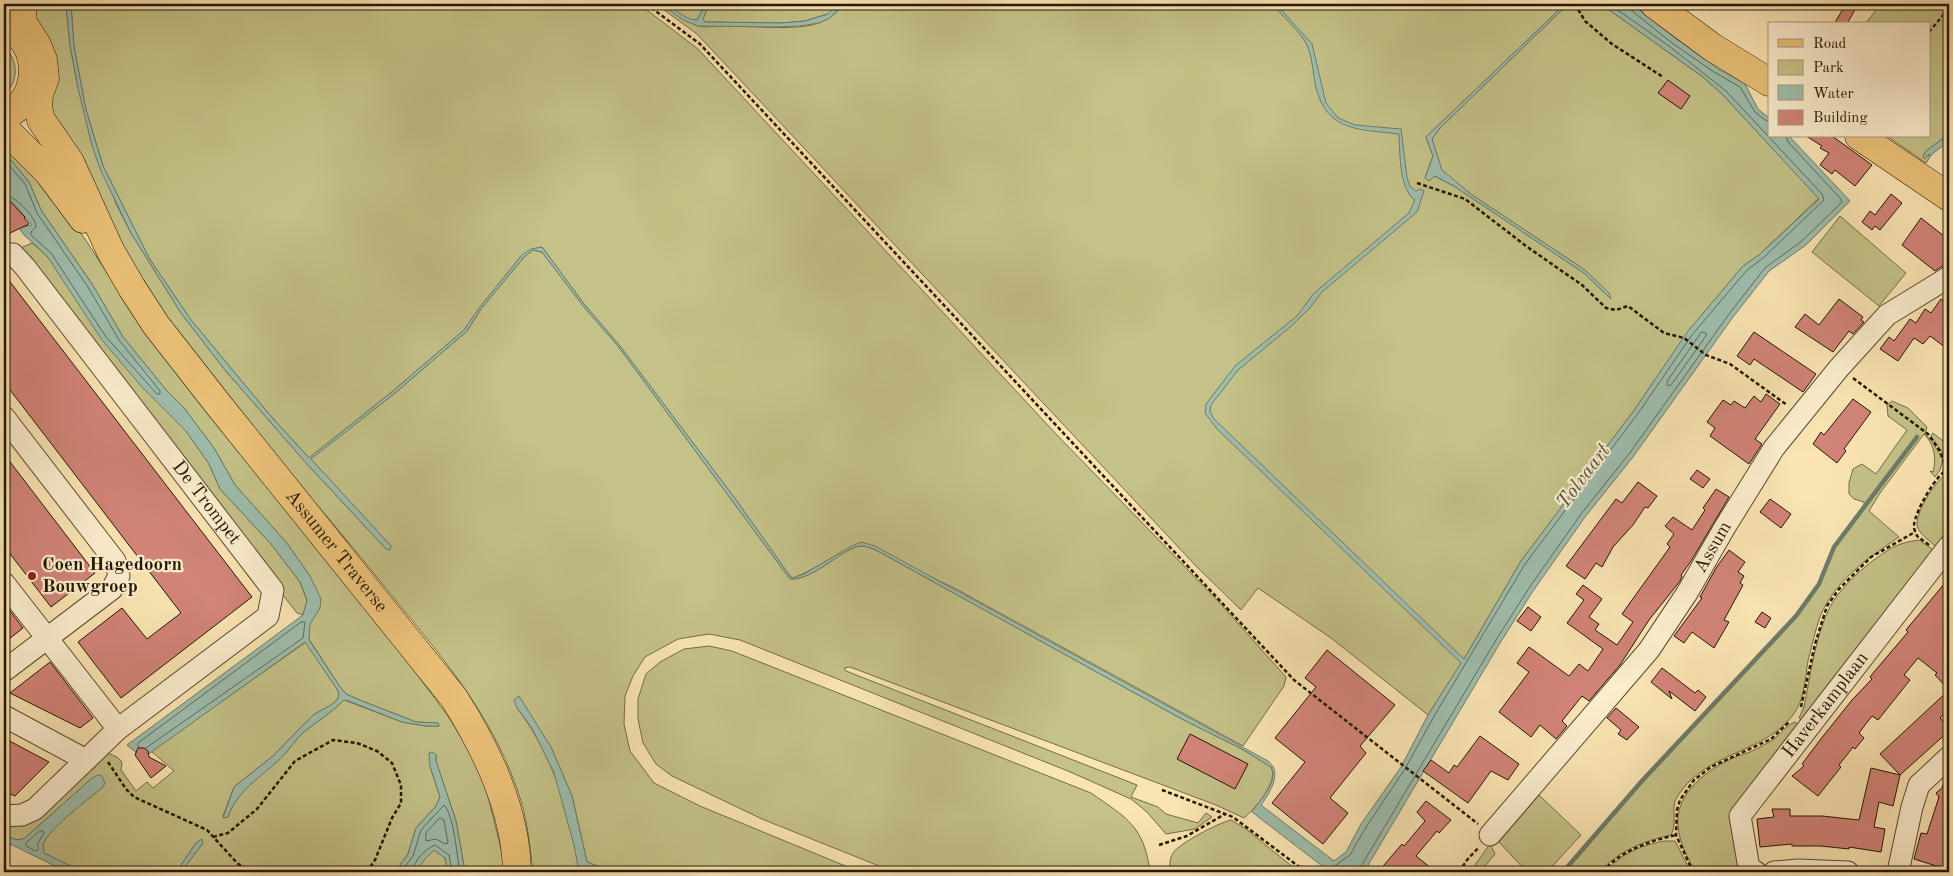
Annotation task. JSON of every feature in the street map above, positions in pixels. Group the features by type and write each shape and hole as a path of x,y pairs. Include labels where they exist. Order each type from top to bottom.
{"main road":[{"name":"Assumer Traverse","path":"21,4 23,23 38,45 43,60 45,78 39,94 38,108 41,120 70,162 60,171"},
{"path":"1654,4 1712,47 1768,81"},
{"path":"9,19 28,51 32,63 33,79 9,120"},
{"name":"Assumer Traverse","path":"9,120 64,164 60,171"},
{"path":"1862,138 1949,197"},
{"name":"Assumer Traverse","path":"60,171 156,325 454,698 482,746 500,788 516,851 517,872"}],"street":[{"name":"De Trompet","path":"4,254 13,254 25,268 272,590 268,616 118,730 35,809 22,815 4,816"},
{"name":"Assum","path":"1490,835 1649,650 1688,593 1774,448 1803,416 1840,368 1887,315 1949,277"},
{"path":"4,418 114,561 119,576 112,589 46,637 4,671"},
{"name":"Haverkamplaan","path":"1756,872 1749,868 1740,816 1949,546"},
{"path":"4,583 118,730"},
{"path":"4,716 92,754"},
{"path":"1898,872 1912,807 1919,785 1949,757"},
{"path":"1774,872 1798,870 1848,872"}],"path":[{"path":"646,4 700,44 1294,680 1422,779 1490,835 1467,860 1459,872"},
{"path":"1575,4 1585,21 1605,38 1663,77"},
{"path":"1930,31 1949,8"},
{"path":"1416,183 1465,199 1526,246 1582,284 1606,308 1616,310 1628,306 1664,333 1684,338 1706,356 1730,364 1803,416"},
{"path":"1799,712 1815,644 1827,606 1839,589 1871,557 1915,532 1914,525 1923,501 1941,473 1948,469 1940,451 1928,434 1840,368"},
{"path":"1693,872 1676,835 1679,805 1694,780 1711,767 1771,739 1792,720"},
{"path":"213,836 233,829 257,809 295,760 333,740 357,743 377,751 392,763 401,784 401,803 392,818 375,860 367,872"},
{"path":"92,754 134,797 207,830 238,864 255,872"},
{"path":"1162,790 1225,814 1250,828 1306,872"},
{"path":"1159,845 1201,829 1225,814"},
{"path":"1603,872 1624,854 1643,845 1676,835"}],"green space":[{"path":"27,4 66,4 70,45 78,88 116,204 131,233 181,313 225,370 307,464 387,550 391,546 310,459 395,393 467,331 481,309 524,257 533,250 542,252 584,307 618,346 790,579 809,575 855,547 864,546 874,549 1182,719 1242,749 1271,767 1273,773 1272,780 1265,794 1244,818 1216,805 850,667 844,668 846,671 1137,785 1131,797 1158,807 1166,814 1198,823 1206,813 1212,817 1195,829 1166,834 1147,812 1131,799 1068,771 740,640 709,634 678,639 645,657 633,676 625,696 624,724 630,751 654,783 700,806 860,872 612,872 587,862 572,796 551,747 517,708 541,746 558,786 571,828 579,872 533,872 527,827 521,801 499,747 471,698 438,653 349,543 317,505 310,504 220,396 120,247 85,161 59,124 50,124"},
{"path":"71,4 639,4 698,49 1057,435 1219,602 1286,677 1284,686 1243,746 956,589 861,543 793,578 620,346 584,304 542,247 522,255 464,330 393,391 309,458 269,414 191,320 149,258 103,166 86,110 74,47"},
{"path":"656,4 700,26 776,28 799,27 819,23 833,15 843,4 1565,4 1426,137 1433,156 1425,178 1434,176 1454,186 1584,273 1610,298 1585,270 1472,195 1441,170 1432,139 1440,128 1568,4 1601,4 1703,77 1723,95 1819,198 1759,255 1743,266 1688,332 1635,409 1521,561 1464,659 1428,715 1331,638 1258,588 1241,610 1196,566 697,34"},
{"path":"667,4 706,4 697,20 688,20"},
{"path":"709,4 838,4 828,14 805,21 782,23 705,22 703,19"},
{"path":"1949,4 1949,134 1926,151 1923,157 1931,155 1926,163 1890,138 1930,138 1930,22 1867,22 1880,5"},
{"path":"4,47 15,64 15,78 4,95"},
{"path":"4,142 40,177 85,239 132,311 395,645 448,716 473,757 485,784 502,853 504,872 465,872 456,821 436,761 436,755 430,766 440,797 436,806 416,828 408,854 395,872 181,872 203,843 196,843 177,871 83,872 44,853 43,845 60,823 103,787 92,778 25,838 17,840 4,834 4,825 107,753 117,757 122,762 121,770 136,791 147,782 153,788 174,771 151,751 306,642 337,689 338,699 313,715 273,756 234,787 223,816 228,817 237,799 244,791 282,757 302,734 344,700 402,722 439,726 438,723 416,722 362,701 346,694 340,687 309,639 310,576 286,542 235,485 214,448 184,408 167,391 123,337 92,284 41,210 29,182 10,159 4,157"},
{"path":"1840,216 1906,273 1879,306 1812,252"},
{"path":"32,243 47,256 142,387 186,431 209,464 220,489 271,544 300,582 307,601 303,615 297,613 133,404 18,249"},
{"path":"1892,401 1908,408 1927,427 1925,434 1932,441 1943,460 1940,470 1935,477 1930,471 1933,472 1935,456 1930,442 1924,434 1880,493 1869,511 1899,537 1853,571 1826,604 1815,633 1802,697 1797,710 1782,727 1769,736 1711,765 1686,785 1675,801 1674,827 1671,835 1651,840 1632,848 1615,858 1599,872 1563,872 1641,782 1795,616 1819,584 1834,547 1864,507 1864,502 1854,499 1849,494 1849,483 1853,469 1862,464 1876,474 1907,430 1888,416 1887,405"},
{"path":"1933,433 1949,446 1949,463 1931,436"},
{"path":"1949,473 1949,532 1937,548 1920,532 1917,525 1920,512 1928,495 1939,481"},
{"path":"1919,540 1935,551 1803,721 1799,718 1804,707 1817,642 1830,607 1843,588 1877,557 1898,545"},
{"path":"709,646 732,651 1091,793 1115,809 1138,833 1147,856 1150,872 894,872 762,819 672,776 656,764 643,743 638,719 638,699 646,674 660,662 684,649"},
{"path":"1795,722 1800,726 1737,805 1741,872 1695,872 1684,850 1678,826 1678,815 1685,796 1699,780 1716,767 1768,743"},
{"path":"1539,795 1581,835 1547,872 1527,872 1499,842"},
{"path":"1231,820 1246,829 1299,872 1170,872 1171,858 1176,849 1200,834"},
{"path":"1664,841 1675,841 1691,872 1606,872 1618,860 1632,851"},
{"path":"1490,844 1495,854 1480,872 1470,872"},
{"path":"434,850 445,858 448,872 415,872 426,857"}],"water":[{"name":"Tolvaart","path":"66,4 71,4 74,47 86,110 103,166 149,258 191,320 269,414 309,458 393,391 464,330 522,255 531,249 542,247 584,304 620,346 736,500 790,576 793,578 804,574 861,542 875,546 1268,761 1275,771 1275,777 1271,789 1261,805 1334,861 1346,852 1361,824 1401,767 1428,715 1461,663 1217,429 1205,413 1206,404 1236,365 1297,316 1314,293 1409,213 1415,200 1406,188 1403,179 1399,134 1357,129 1335,119 1327,111 1320,99 1311,59 1304,39 1272,4 1276,4 1312,44 1326,103 1338,118 1355,125 1401,129 1407,178 1410,186 1416,191 1420,189 1424,191 1417,212 1322,292 1309,309 1289,328 1238,370 1211,405 1210,411 1214,419 1464,659 1521,561 1635,409 1688,331 1743,266 1759,255 1819,199 1723,95 1703,77 1601,4 1632,4 1717,68 1745,84 1758,109 1768,117 1768,138 1791,138 1850,201 1806,245 1769,271 1733,317 1633,457 1585,517 1533,591 1500,643 1364,872 1330,872 1252,812 1270,785 1273,773 1271,767 1242,749 1182,719 874,549 864,546 855,547 809,575 790,579 618,346 584,307 542,252 533,250 524,257 481,309 467,331 395,393 311,459 391,546 390,550 387,550 307,464 225,370 181,313 131,233 101,171 92,146 70,45"},
{"path":"661,4 670,6 687,18 697,20 706,4 709,4 703,19 705,22 782,23 805,21 828,14 838,4 843,4 830,18 819,23 772,27 698,26 683,20"},
{"path":"1565,4 1568,4 1440,128 1432,139 1442,170 1472,195 1585,270 1609,293 1611,299 1584,273 1454,186 1435,176 1429,181 1425,178 1433,156 1426,137"},
{"path":"1949,134 1949,141 1925,159 1923,157 1926,151"},
{"path":"4,157 10,159 29,182 41,210 92,284 123,337 167,391 184,408 214,448 235,485 286,542 310,576 321,599 320,608 310,624 309,640 340,687 346,694 362,701 416,722 438,723 439,726 402,722 344,700 302,734 282,757 244,791 237,799 228,817 223,818 234,787 273,756 313,715 338,699 337,689 305,642 143,758 127,745 303,615 307,600 300,582 271,544 220,489 209,464 186,431 142,387 102,340 47,256 19,228 32,225 13,203 4,198"},
{"path":"519,696 551,747 572,796 587,862 612,872 589,870 588,872 579,872 574,845 554,773 532,728 517,708 514,700"},
{"path":"433,752 436,755 436,761 456,821 465,872 448,872 445,858 434,850 415,872 395,872 408,854 416,828 436,806 440,797 430,766 429,753"},
{"path":"98,775 102,776 105,783 103,787 60,823 43,845 44,853 83,872 67,872 4,841 4,834 17,840 25,838 92,778"},
{"path":"202,839 203,843 181,872 173,872 177,871 196,843"}],"building":[{"path":"1846,4 1858,4 1848,22 1835,22"},
{"path":"1668,80 1690,96 1681,109 1658,93"},
{"path":"1809,138 1835,138 1872,165 1855,186 1835,170 1832,174 1820,165 1829,153 1820,148 1822,146"},
{"path":"1891,194 1902,203 1880,230 1875,226 1872,230 1862,222 1870,211 1875,215"},
{"path":"4,195 25,217 29,224 10,233 8,228 4,231"},
{"path":"1921,218 1949,240 1949,262 1935,271 1902,245"},
{"path":"4,274 252,597 121,698 78,642 122,608 147,639 181,613 4,382"},
{"path":"1839,299 1863,317 1861,320 1864,322 1853,334 1849,331 1833,352 1795,327 1805,314 1819,325"},
{"path":"1941,299 1949,304 1949,350 1930,336 1923,344 1914,338 1898,361 1880,349 1889,337 1894,341 1910,319 1916,323 1925,309 1931,313"},
{"path":"1754,332 1816,374 1803,392 1754,359 1750,365 1737,356"},
{"path":"1766,394 1780,404 1755,439 1762,444 1749,464 1710,436 1715,428 1707,422 1723,400 1731,405 1734,401 1745,408 1754,396 1761,402"},
{"path":"1853,399 1871,412 1844,449 1846,451 1837,463 1813,444 1821,432 1824,435"},
{"path":"4,454 95,573 51,607 4,546"},
{"path":"1697,470 1710,479 1703,488 1690,479"},
{"path":"1638,482 1657,496 1648,508 1645,507 1633,525 1613,547 1602,567 1596,563 1585,579 1566,566 1616,499 1622,503"},
{"path":"1716,489 1729,497 1681,575 1680,581 1649,620 1620,665 1589,701 1582,696 1562,721 1567,726 1556,739 1540,725 1531,737 1499,712 1529,672 1517,663 1529,647 1569,676 1579,664 1588,671 1603,649 1567,623 1584,600 1576,594 1583,585 1602,599 1589,617 1599,624 1595,630 1617,645 1633,622 1622,614 1670,547 1667,544 1674,534 1665,526 1673,517 1692,530 1705,510 1703,508"},
{"path":"1770,499 1791,514 1781,528 1760,512"},
{"path":"1729,550 1745,562 1738,572 1744,576 1740,583 1743,585 1724,620 1729,622 1714,648 1692,632 1684,643 1674,636 1702,598 1700,597 1716,568"},
{"path":"1949,578 1949,690 1935,675 1937,673 1918,658 1904,675 1910,680 1878,720 1872,716 1859,733 1864,738 1855,749 1853,747 1839,765 1841,767 1818,796 1792,776 1804,766 1802,764 1820,740 1852,700 1872,679 1870,677 1908,632 1906,630"},
{"path":"4,603 23,628 4,643"},
{"path":"1528,607 1541,617 1531,631 1517,621"},
{"path":"1762,612 1771,618 1765,628 1755,622"},
{"path":"1327,650 1395,705 1360,746 1366,753 1330,798 1348,813 1323,844 1272,803 1305,762 1275,738 1316,687 1305,678"},
{"path":"50,662 93,718 80,728 10,693"},
{"path":"1662,668 1695,693 1698,690 1706,697 1695,711 1669,691 1672,699 1651,682"},
{"path":"1949,690 1949,709 1940,718 1949,728 1947,729 1949,731 1900,775 1880,754"},
{"path":"1616,708 1639,727 1627,740 1618,734 1621,730 1607,718"},
{"path":"1190,734 1248,764 1235,789 1177,759"},
{"path":"1480,736 1519,764 1508,780 1491,771 1468,803 1423,771 1431,760 1449,773 1454,765 1457,767"},
{"path":"4,738 49,762 15,796 4,791"},
{"path":"138,748 144,748 148,751 149,757 166,766 151,778 135,755"},
{"path":"1871,768 1900,775 1893,806 1879,802 1874,827 1885,829 1881,852 1849,847 1849,849 1821,846 1792,846 1792,844 1760,847 1757,819 1774,817 1772,809 1790,809 1790,816 1822,816 1859,820"},
{"path":"1949,774 1949,870 1914,859 1921,833 1927,834 1939,797 1936,793 1942,788 1945,778"},
{"path":"1426,801 1451,820 1439,833 1437,831 1416,856 1436,872 1378,872 1425,821 1417,812"}],"waterway":[{"path":"1563,872 1641,782 1796,616 1819,584 1834,547 1917,437"}],"railway":[{"path":"4,867 14,872"}],"place":[{"name":"Coen Hagedoorn Bouwgroep","path":"32,576"}]}
